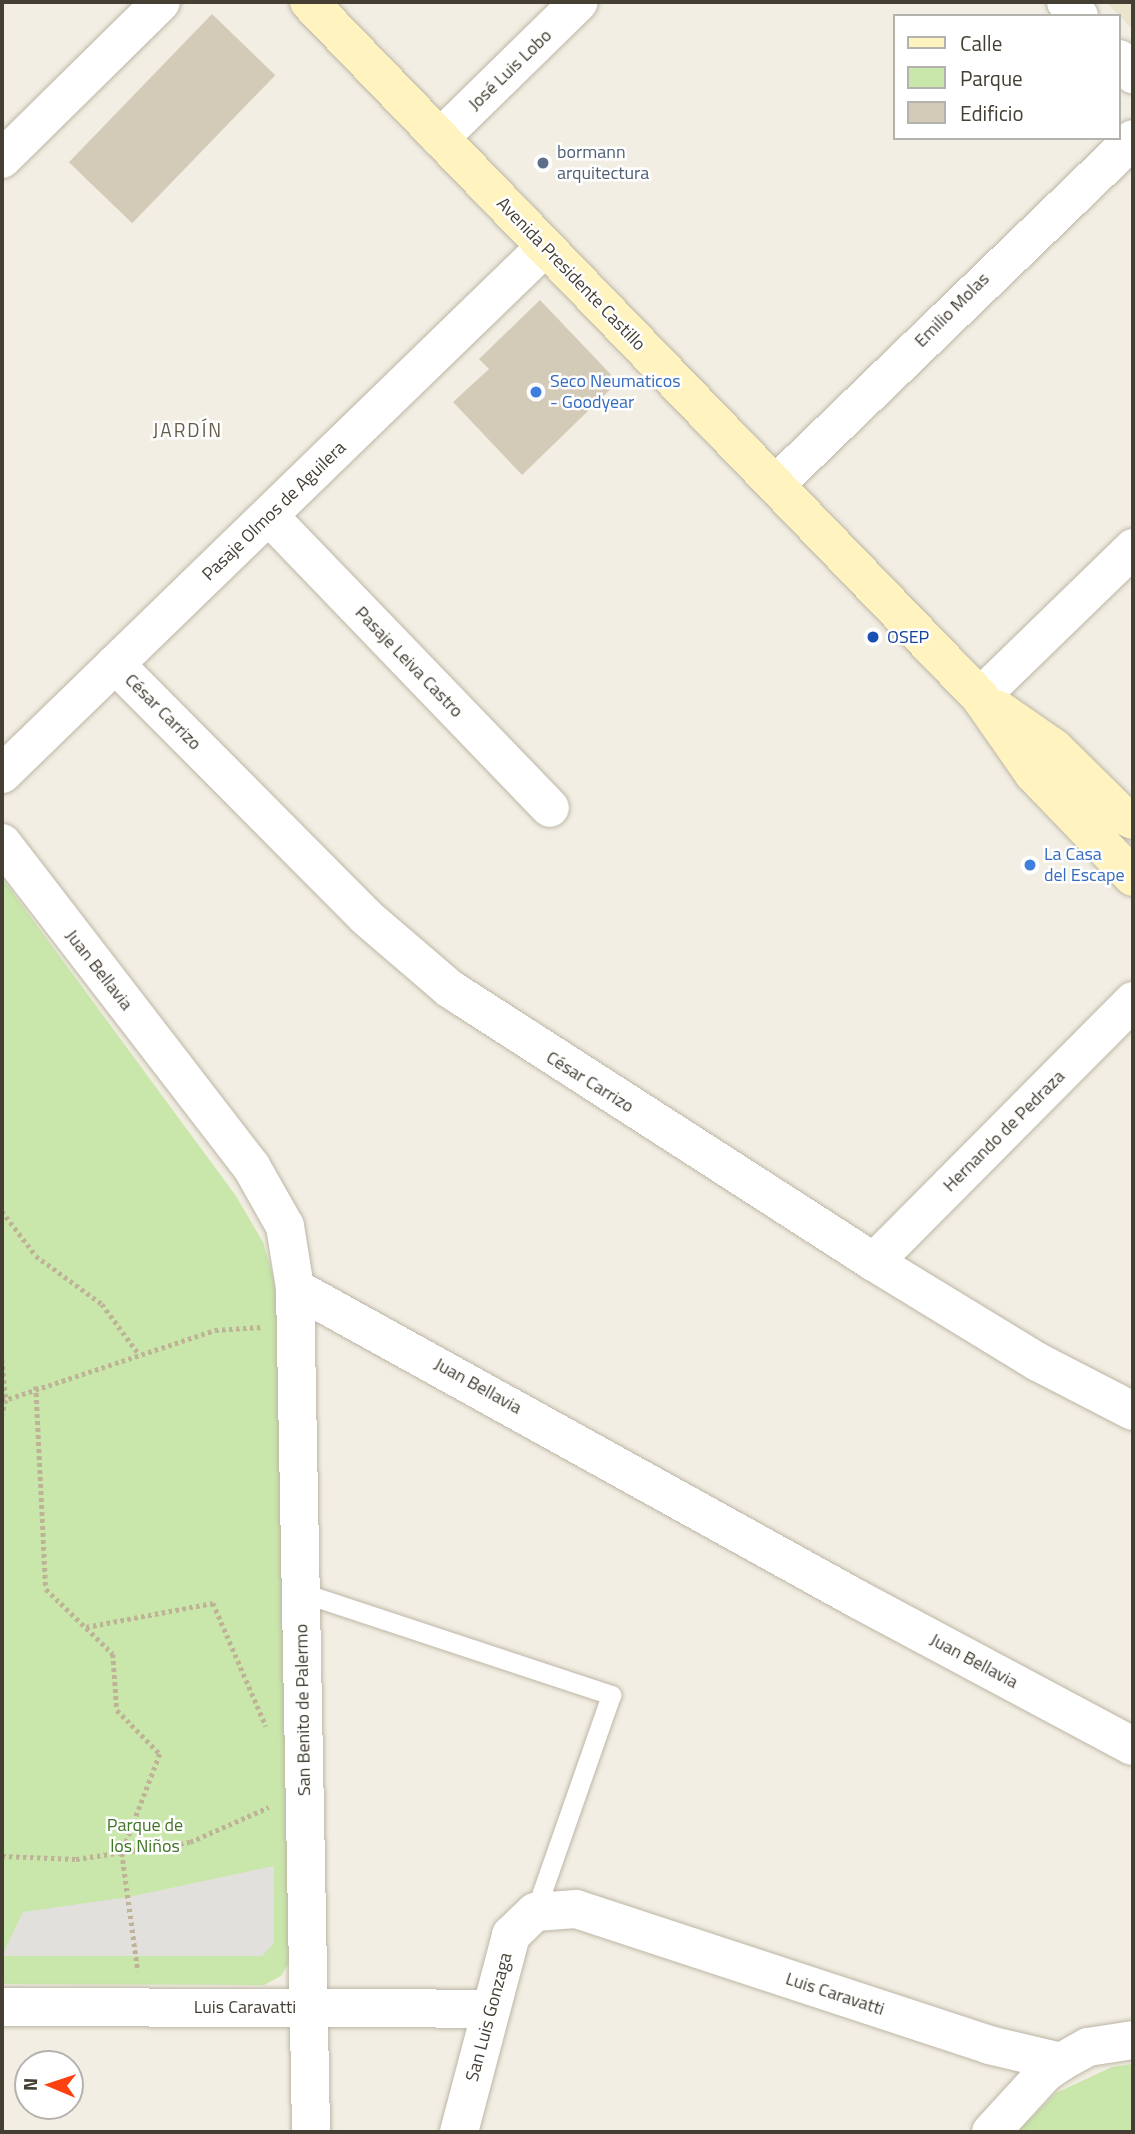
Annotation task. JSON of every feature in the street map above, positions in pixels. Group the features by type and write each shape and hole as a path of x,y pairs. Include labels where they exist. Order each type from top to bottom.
{"main road":[{"name":"Avenida Presidente Castillo","path":"309,2 980,697 1033,773 1133,877"},
{"name":"Avenida Presidente Castillo","path":"980,697 1054,748 1121,814 1133,820"}],"street":[{"path":"2,159 160,2"},
{"name":"José Luis Lobo","path":"440,138 579,2"},
{"path":"1121,61 1133,74"},
{"name":"Emilio Molas","path":"775,485 1133,139"},
{"name":"Pasaje Olmos de Aguilera","path":"2,774 545,247"},
{"name":"Pasaje Leiva Castro","path":"268,516 550,808"},
{"path":"980,697 1133,548"},
{"name":"César Carrizo","path":"115,664 366,917 450,989 874,1262 1038,1362 1133,1411"},
{"name":"Juan Bellavia","path":"2,843 251,1166 285,1226 295,1288 859,1600 1133,1746"},
{"name":"Hernando de Pedraza","path":"874,1262 1133,1001"},
{"name":"San Benito de Palermo","path":"295,1288 311,2132"},
{"name":"Luis Caravatti","path":"535,1912 576,1909 989,2045 1062,2062"},
{"name":"San Luis Gonzaga","path":"459,2132 489,2009 511,1935 535,1912"},
{"name":"Luis Caravatti","path":"2,2007 489,2009"},
{"path":"991,2132 1045,2073 1088,2047 1133,2040"}],"lane":[{"path":"300,1592 611,1695 535,1912"}],"path":[{"path":"2,1211 36,1256 102,1304 138,1353"},
{"path":"4,1400 138,1353 215,1330 270,1327"},
{"path":"2,1359 2,1415"},
{"path":"36,1387 46,1589 113,1654 117,1710 160,1754 122,1853 138,1971"},
{"path":"86,1627 213,1603 271,1738"},
{"path":"2,1856 76,1858 190,1842 272,1805"}],"shaded area":[{"path":"1106,2 1133,2 1133,30 1121,18 1121,14 1118,14"},
{"path":"274,1866 274,1943 262,1956 2,1956 23,1912 129,1897"}],"green space":[{"name":"Parque de los Niños","path":"2,878 236,1196 263,1242 278,1292 291,1959 281,1976 264,1985 2,1984"},
{"path":"1133,2064 1133,2132 1017,2132 1056,2093 1112,2067"}],"building":[{"path":"212,14 275,75 132,223 69,162"},
{"name":"Seco Neumaticos - Goodyear","path":"540,300 618,382 522,475 453,402 489,369 479,359"}],"place":[{"name":"bormann arquitectura","path":"543,163"},
{"name":"Seco Neumaticos - Goodyear","path":"536,392"},
{"name":"OSEP","path":"873,637"},
{"name":"La Casa del Escape","path":"1030,865"}],"district":[{"name":"JARDÍN","path":"188,430"}]}
